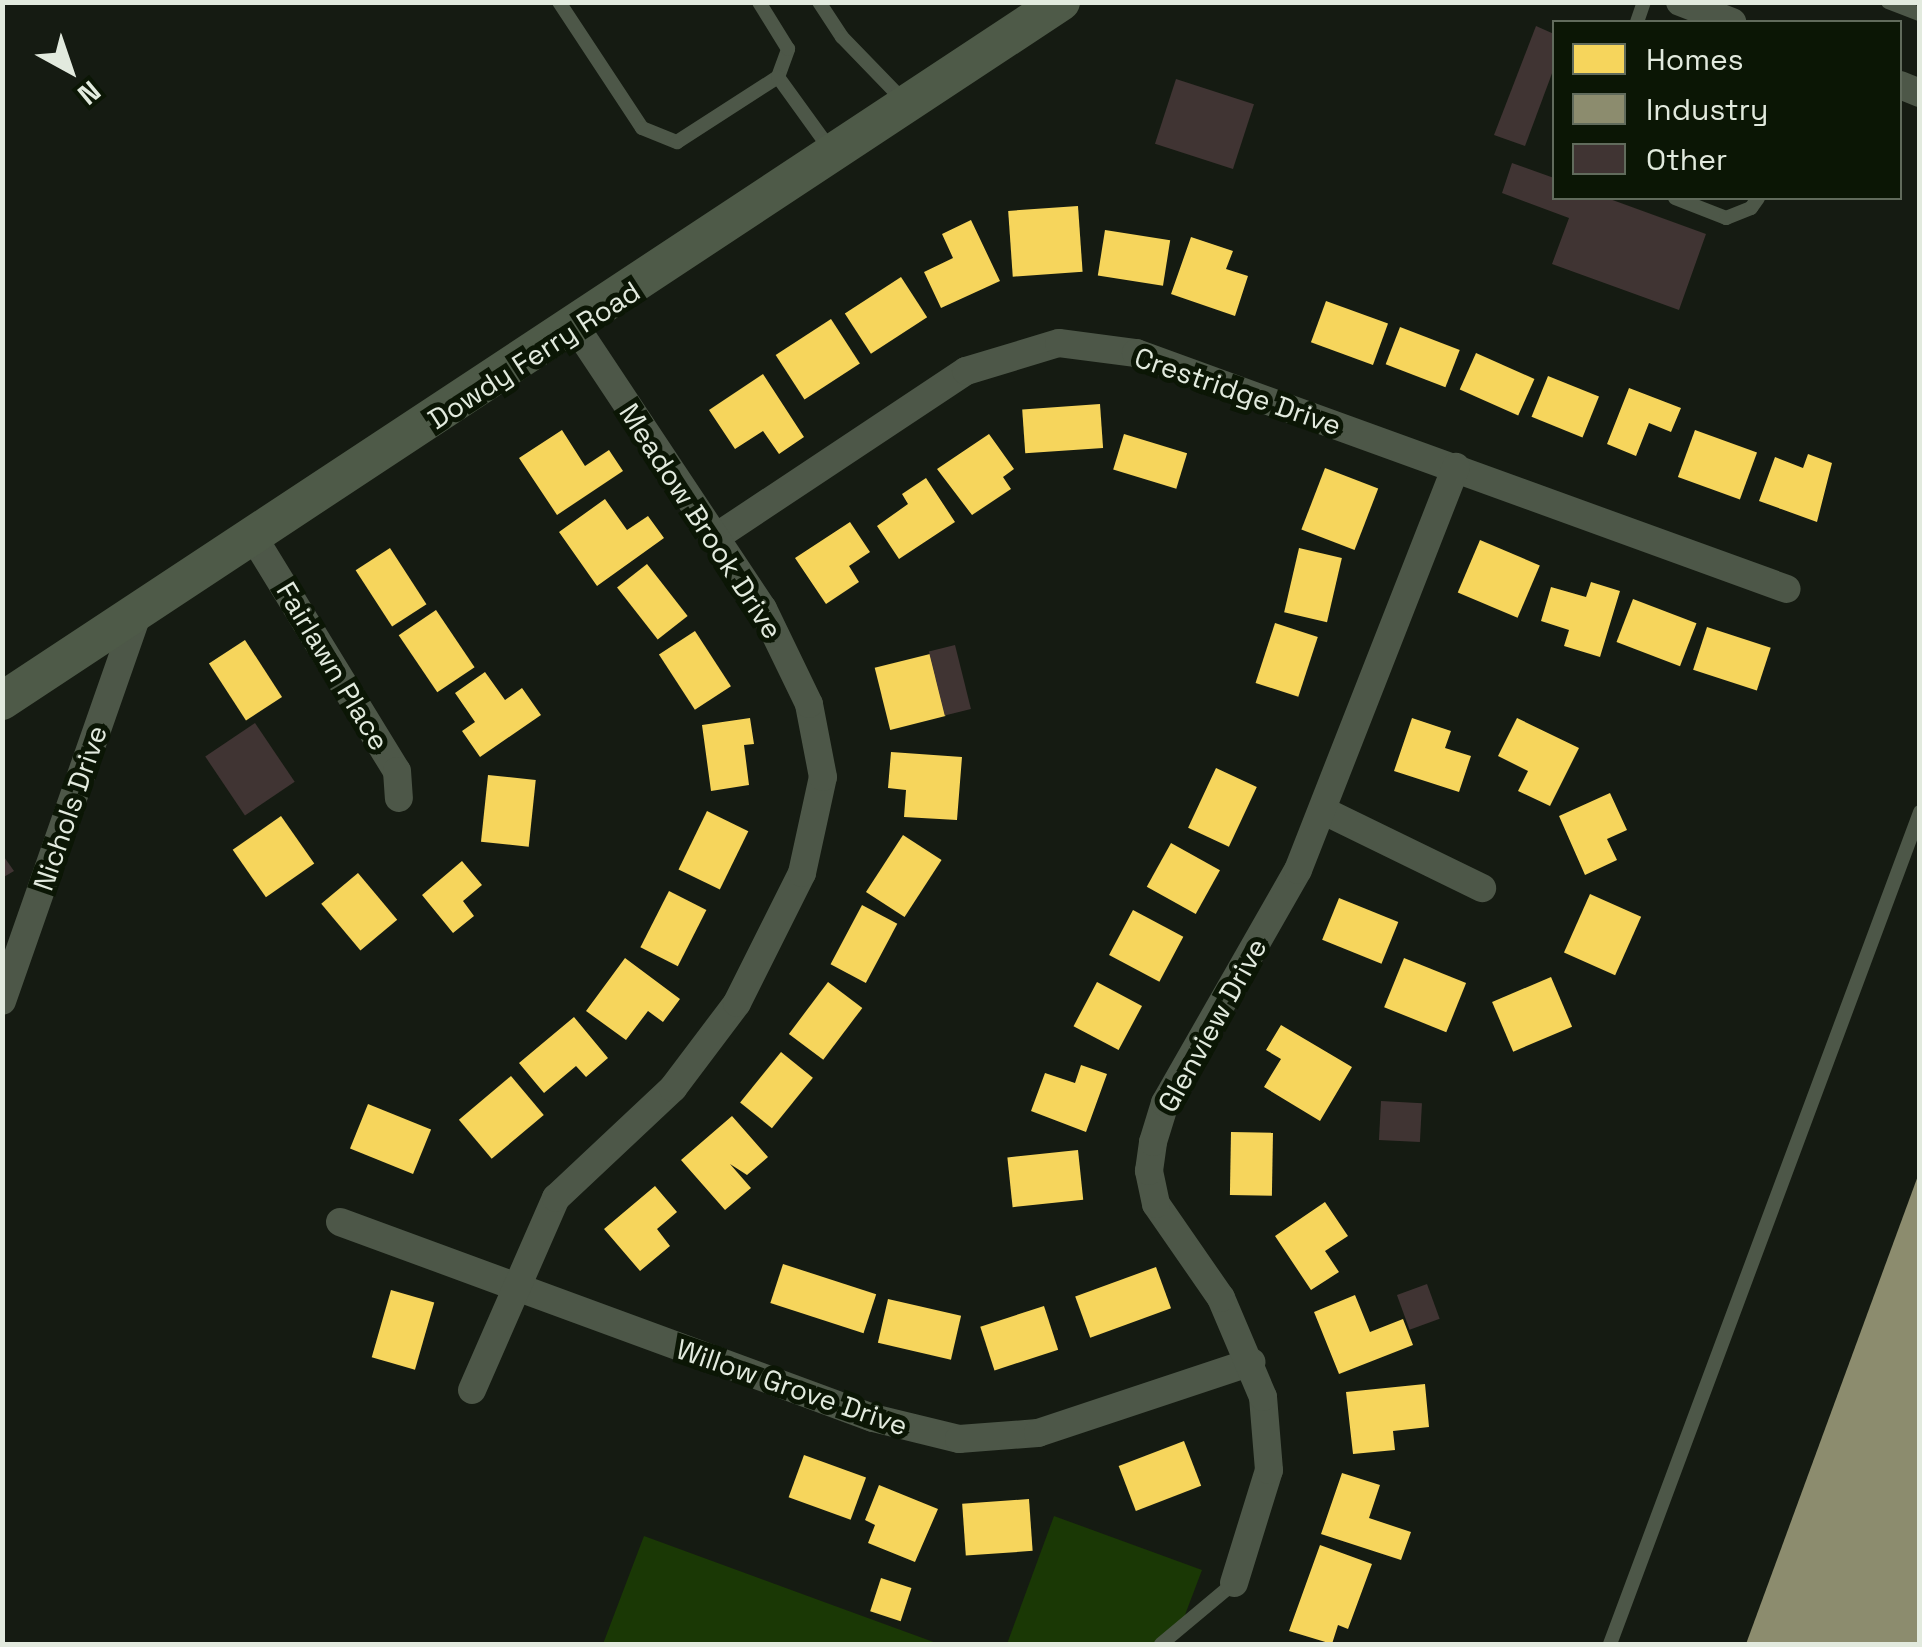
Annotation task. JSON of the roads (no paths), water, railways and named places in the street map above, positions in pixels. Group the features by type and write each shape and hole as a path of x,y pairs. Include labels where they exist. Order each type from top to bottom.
{"street":[{"name":"Dowdy Ferry Road","path":"2,701 576,328 1061,2"},
{"path":"1680,2 1727,20"},
{"name":"Meadow Brook Drive","path":"472,1390 556,1198 672,1088 737,1003 802,873 818,817 823,777 809,704 763,609 576,328"},
{"name":"Crestridge Drive","path":"716,537 966,371 1059,343 1136,353 1787,590"},
{"name":"Glenview Drive","path":"1234,1583 1269,1470 1270,1432 1252,1362 1221,1298 1156,1204 1149,1170 1165,1103 1298,870 1456,467"},
{"name":"Fairlawn Place","path":"254,538 396,771 399,798"},
{"name":"Nichols Drive","path":"2,1001 137,615"},
{"path":"1324,810 1482,888"},
{"name":"Willow Grove Drive","path":"340,1222 515,1290 874,1418 960,1439 1038,1433 1252,1362"}],"lane":[{"path":"559,2 642,128 677,142 778,77 788,48 759,2"},
{"path":"818,2 842,38 907,104"},
{"path":"1888,2 1920,14"},
{"path":"778,77 834,154"},
{"path":"1680,200 1726,218 1751,208 1757,200"},
{"path":"1610,1644 1920,812"},
{"path":"1161,1644 1234,1583"}]}
